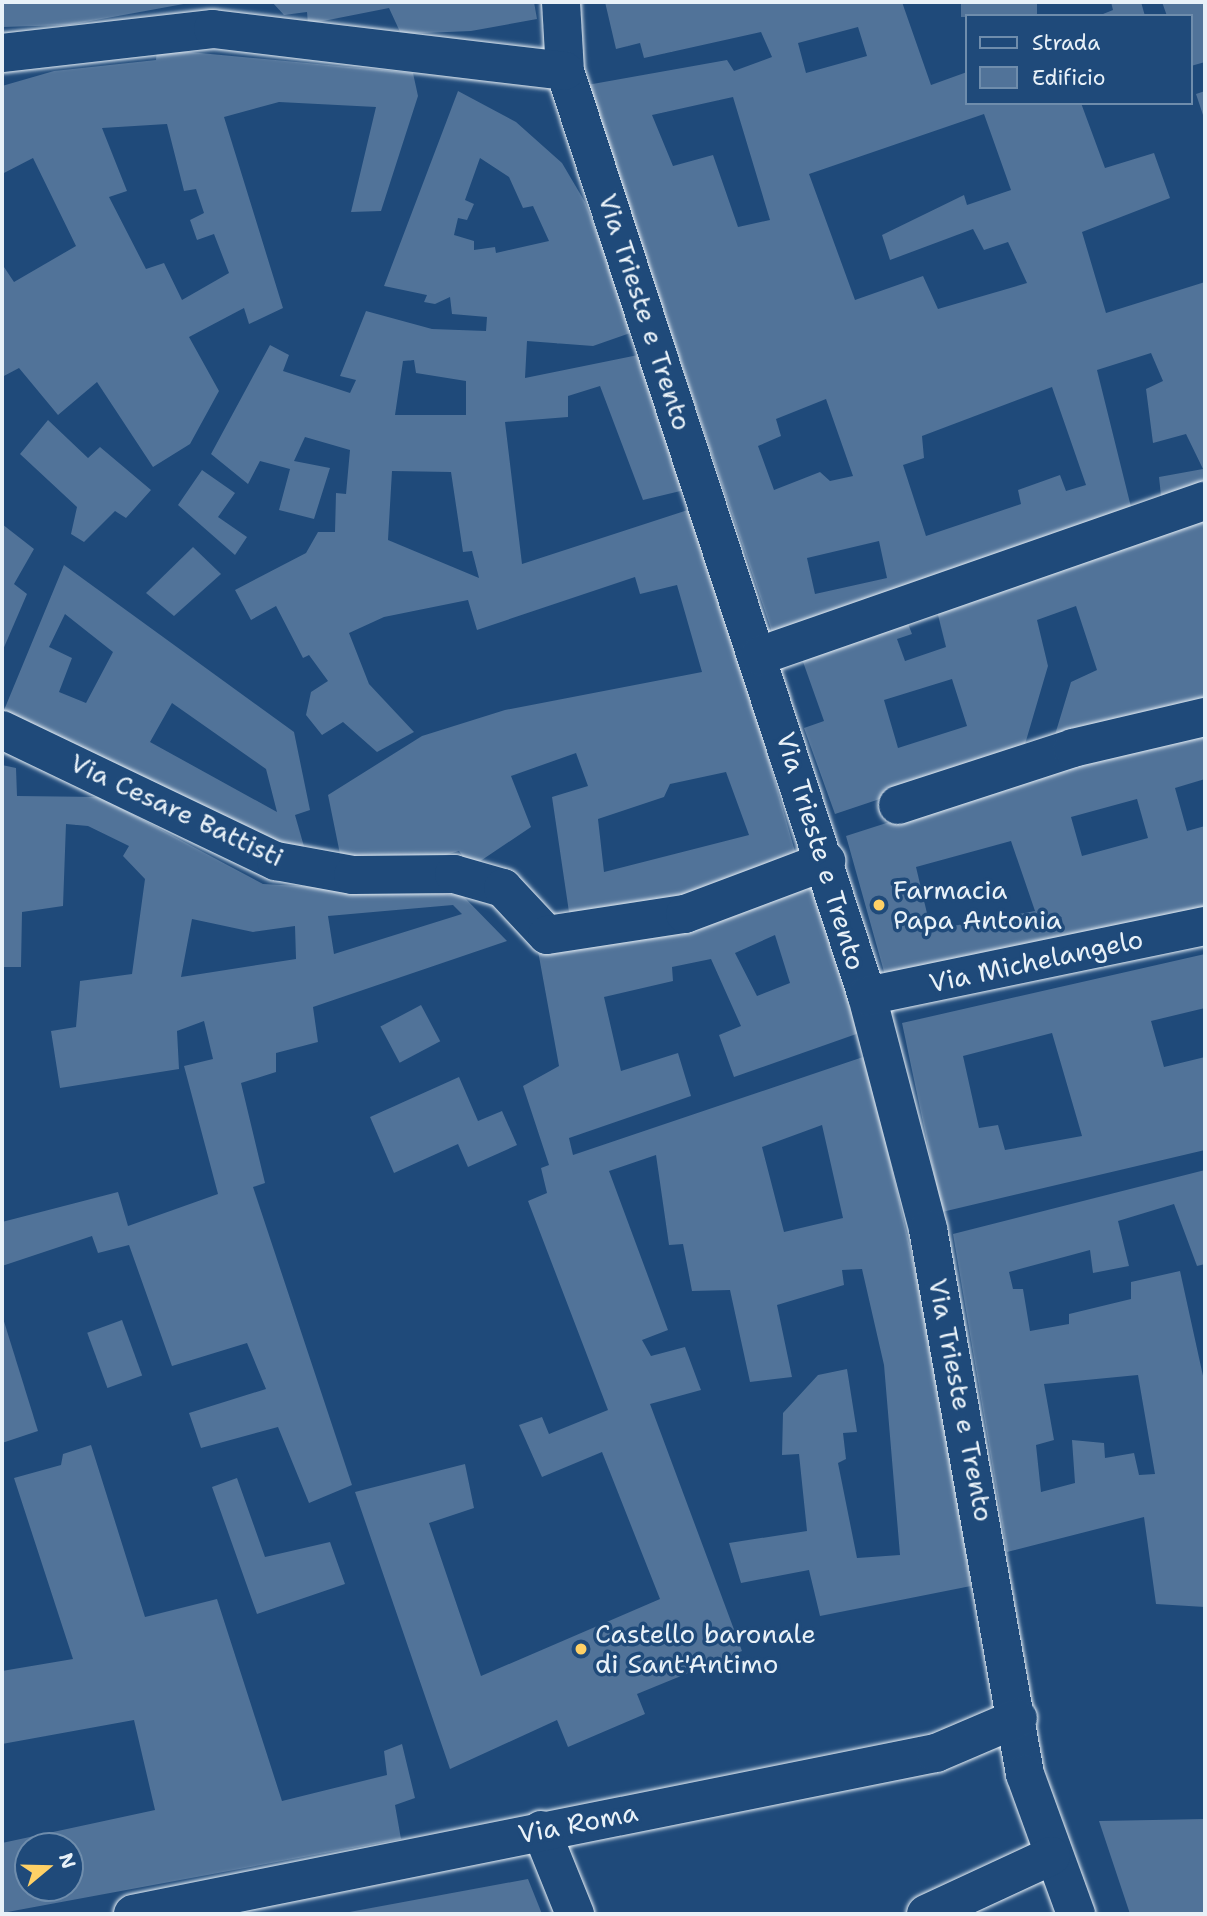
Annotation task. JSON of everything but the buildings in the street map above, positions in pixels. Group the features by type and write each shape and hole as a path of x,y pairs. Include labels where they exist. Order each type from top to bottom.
{"street":[{"name":"Via Trieste e Trento","path":"561,2 565,71 827,861 867,996 928,1229 1018,1718 1025,1774 1051,1856 1076,1914"},
{"path":"2,53 213,29 565,71"},
{"path":"759,656 1205,501"},
{"path":"898,805 1073,748 1205,717"},
{"name":"Via Cesare Battisti","path":"2,730 276,861 353,875 454,874 503,888 547,935 685,914 827,861"},
{"name":"Via Michelangelo","path":"867,996 1205,926"},
{"name":"Via Roma","path":"133,1914 541,1830 936,1753 1018,1718"},
{"path":"541,1830 575,1914"},
{"path":"926,1914 1051,1856"}],"place":[{"name":"Farmacia Papa Antonia","path":"879,905"},
{"name":"Castello baronale di Sant'Antimo","path":"581,1649"}]}
